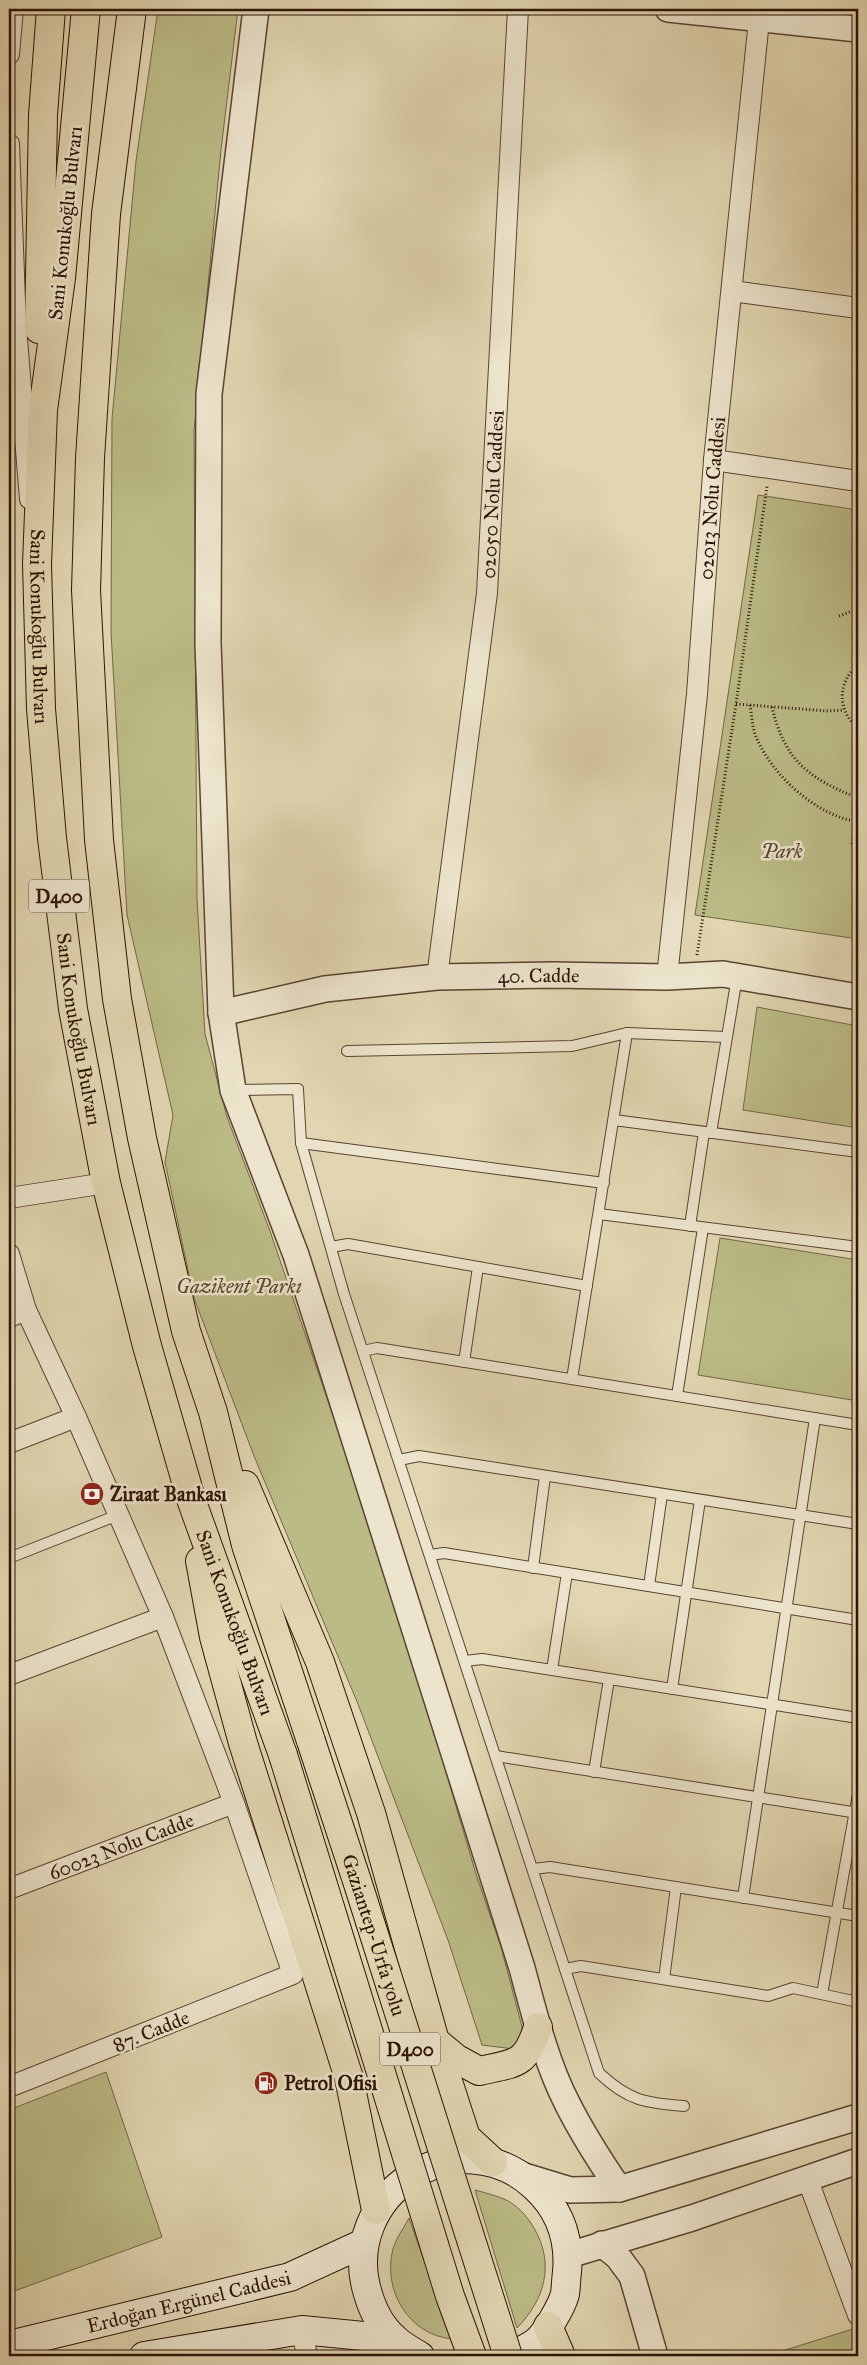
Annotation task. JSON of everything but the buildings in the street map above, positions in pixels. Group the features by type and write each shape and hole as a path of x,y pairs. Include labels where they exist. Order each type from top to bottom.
{"highway":[{"path":"43,410 39,340 43,125 51,9"},
{"name":"Sani Konukoğlu Bulvarı","path":"86,9 61,278 43,410 37,564 41,709 52,838 73,1009 106,1183 147,1346 192,1502 283,1755"},
{"name":"Sani Konukoğlu Bulvarı","path":"132,9 106,214 90,468 86,590 99,840 117,999 142,1138 186,1330 213,1412 246,1545 311,1742"},
{"path":"213,1412 320,1662 371,1813 435,2041 466,2137 493,2162"},
{"path":"192,1502 203,1584 214,1637 243,1743 349,2078 376,2210"},
{"name":"Gaziantep-Urfa yolu","path":"311,1742 508,2356"},
{"name":"Gaziantep-Urfa yolu","path":"283,1755 450,2296 472,2356"},
{"path":"435,2041 457,2059 479,2071 518,2062 532,2046 538,2027"},
{"path":"548,2326 561,2356"}],"main road":[{"path":"420,2356 394,2339 373,2311 363,2278 364,2243 376,2210 398,2184 426,2167 459,2159 493,2162 524,2176 548,2199 564,2229 568,2255 565,2296 548,2326 536,2342 508,2356"},
{"name":"Erdoğan Ergünel Caddesi","path":"9,2346 290,2277 364,2243"},
{"path":"144,2356 305,2343 394,2339"}],"street":[{"path":"9,54 13,9"},
{"path":"256,9 209,394 208,643 221,1013 233,1090 296,1255 516,1950 538,2027 566,2102 591,2148 619,2188"},
{"name":"02050 Nolu Caddesi","path":"437,977 487,594 518,9"},
{"path":"668,9 858,29"},
{"name":"02013 Nolu Caddesi","path":"667,977 697,694 714,460 759,20"},
{"path":"9,144 16,326 24,451 37,564"},
{"path":"732,290 858,308"},
{"path":"714,460 858,481"},
{"name":"40. Cadde","path":"221,1013 325,989 437,977 553,975 667,977 723,974 858,997"},
{"path":"9,1198 106,1183"},
{"path":"9,1254 18,1313 76,1417 163,1617 234,1803"},
{"path":"9,1443 76,1417"},
{"path":"9,1675 163,1617"},
{"name":"60023 Nolu Cadde","path":"9,1889 234,1803"},
{"name":"87. Cadde","path":"9,2087 293,1974 234,1803"},
{"path":"524,2176 570,2190 619,2188 858,2117"},
{"path":"568,2255 692,2218 858,2161"},
{"path":"807,2178 858,2315"},
{"path":"602,2244 618,2257 632,2276 655,2356"}],"lane":[{"path":"690,1226 737,976"},
{"path":"347,1051 572,1046 627,1033 726,1037"},
{"path":"572,1379 627,1033"},
{"path":"233,1090 298,1089 301,1143 363,1352 600,2073 621,2092 634,2098 647,2103 684,2106"},
{"path":"614,1120 858,1152"},
{"path":"301,1143 604,1183"},
{"path":"599,1214 858,1247"},
{"path":"677,1396 703,1228"},
{"path":"331,1247 348,1244 587,1286"},
{"path":"464,1362 478,1267"},
{"path":"363,1352 377,1348 858,1425"},
{"path":"743,1898 815,1418"},
{"path":"399,1460 419,1456 858,1524"},
{"path":"533,1568 545,1476"},
{"path":"649,1586 662,1494"},
{"path":"672,1689 700,1500"},
{"path":"9,1558 118,1515"},
{"path":"430,1555 444,1554 858,1620"},
{"path":"552,1670 567,1573"},
{"path":"464,1661 482,1659 858,1718"},
{"path":"594,1772 609,1679"},
{"path":"496,1756 857,1813"},
{"path":"822,1994 857,1813 858,1794"},
{"path":"532,1869 550,1867 858,1916"},
{"path":"664,1979 676,1887"},
{"path":"565,1969 581,1966 768,1996 793,1988 858,2002"}],"path":[{"path":"693,976 736,704 770,468"},
{"path":"839,616 858,609"},
{"path":"858,664 849,672 843,684 841,698 844,710 851,722 858,728"},
{"path":"736,704 844,710"},
{"path":"750,704 756,738 775,768 802,796 833,816 857,822"},
{"path":"772,706 777,730 789,753 812,776 858,798"},
{"path":"852,844 858,811"}],"green space":[{"name":"Gazikent Parkı","path":"158,9 238,9 221,150 194,431 197,899 205,1034 227,1117 270,1231 345,1451 412,1657 476,1874 501,1947 526,2042 514,2049 482,2045 448,1940 358,1704 254,1456 194,1298 165,1162 173,1115 127,915 111,632 112,419 136,161"},
{"name":"Park","path":"758,495 858,510 858,939 695,915"},
{"path":"757,1007 858,1026 858,1128 743,1110"},
{"path":"720,1238 858,1260 858,1401 698,1375"},
{"path":"106,2072 162,2237 9,2293 9,2110"},
{"path":"475,2190 513,2204 534,2228 540,2241 544,2255 544,2281 534,2305 527,2317 517,2328"},
{"path":"409,2218 452,2339 437,2336 423,2329 402,2308 395,2294 391,2264 393,2249"},
{"path":"856,2328 858,2356 766,2356"}],"place":[{"name":"Ziraat Bankası","path":"92,1494"},
{"name":"Petrol Ofisi","path":"266,2083"}]}
